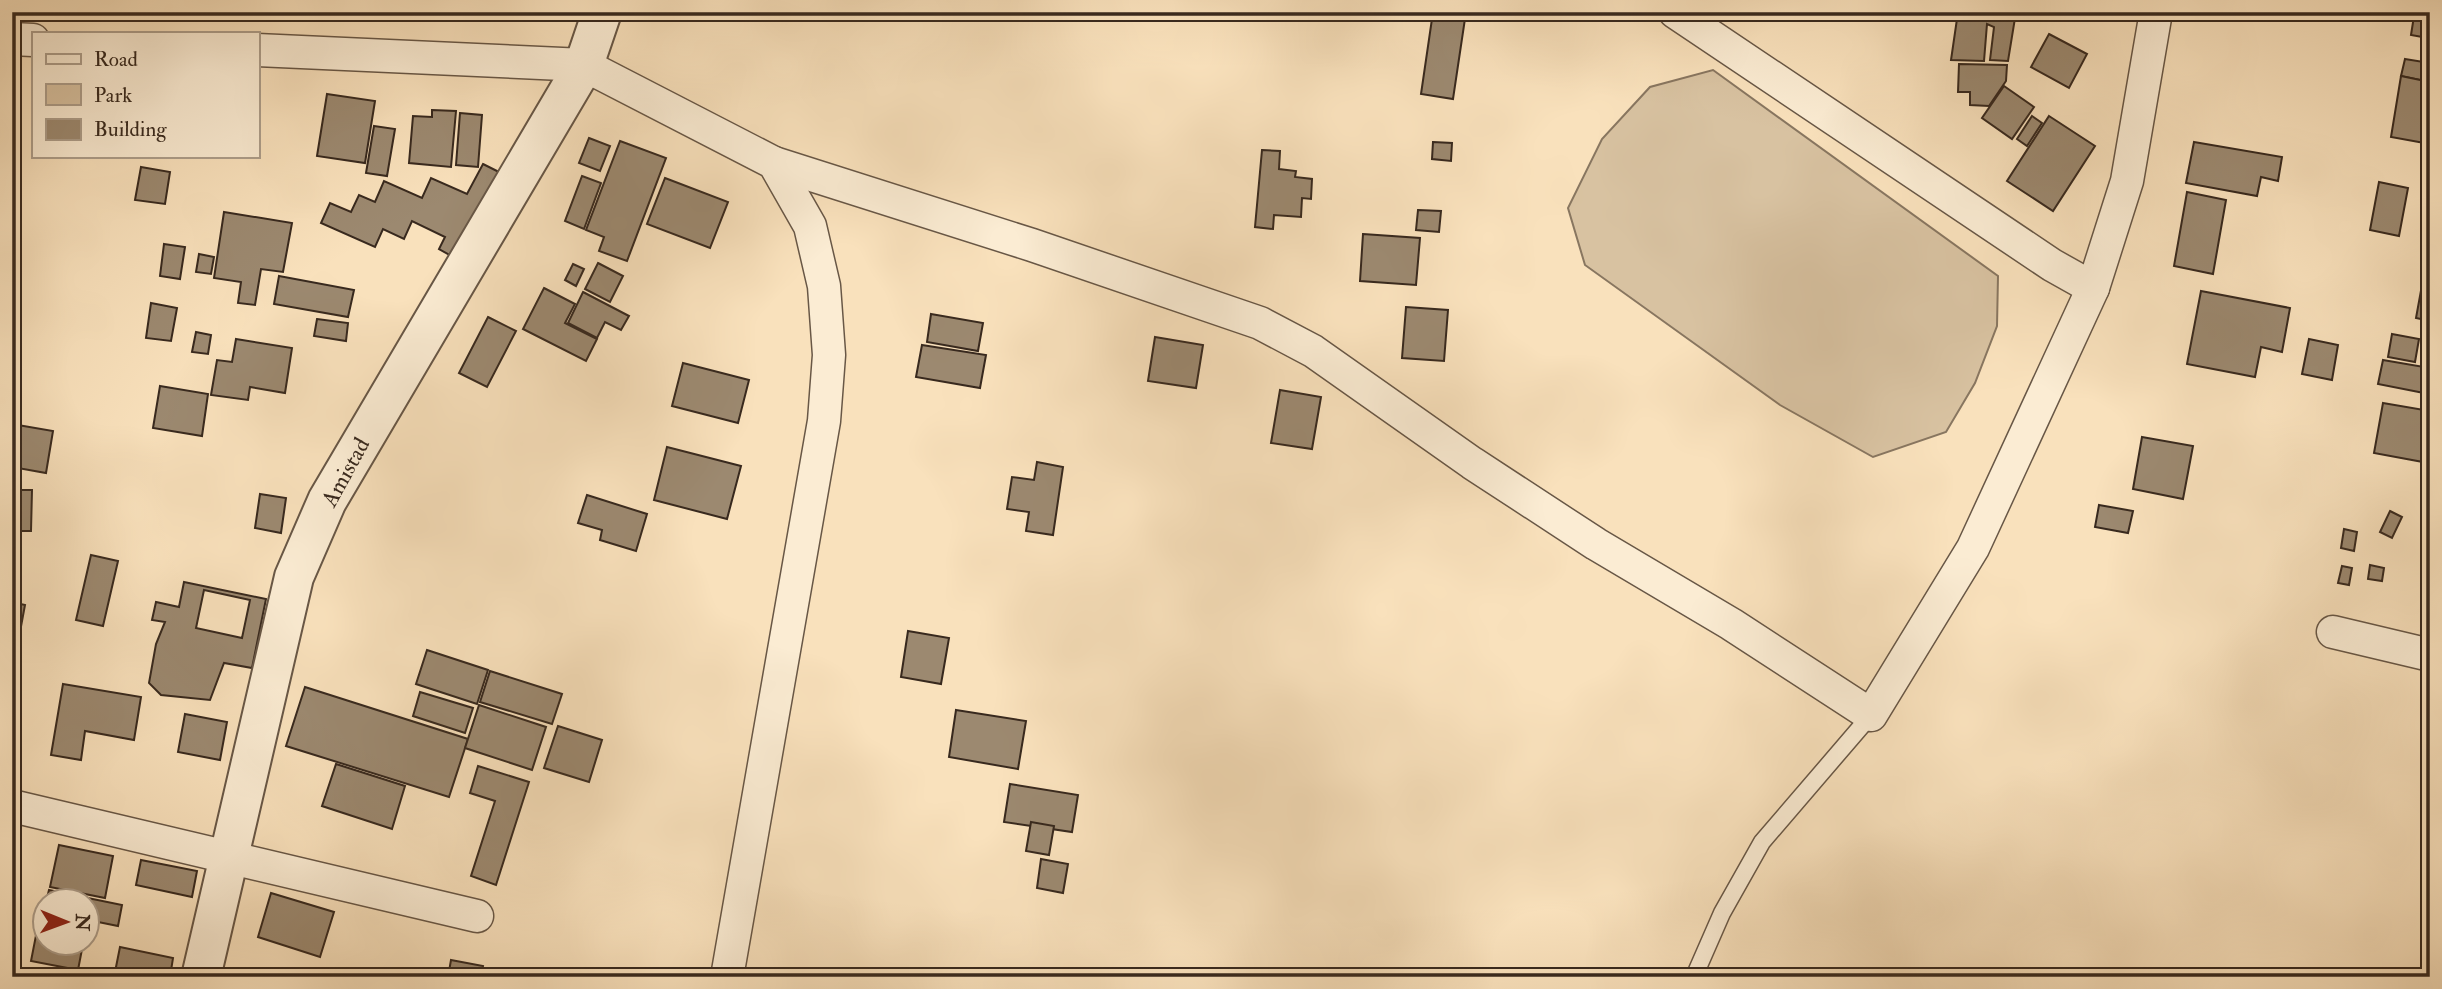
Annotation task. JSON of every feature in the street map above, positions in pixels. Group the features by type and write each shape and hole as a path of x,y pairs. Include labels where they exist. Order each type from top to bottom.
{"street":[{"name":"Amistad","path":"201,977 295,577 327,501 584,65 602,12"},
{"path":"1675,12 2052,265 2092,288"},
{"path":"259,51 584,65 775,163 1032,245 1260,323 1313,351 1472,463 1596,544 1731,624 1871,715 1973,548 2092,288 2127,181 2156,12"},
{"path":"12,39 32,40"},
{"path":"727,977 822,434 829,355 824,286 810,226 775,163"},
{"path":"2333,632 2430,655"},
{"path":"12,806 477,916"}],"lane":[{"path":"1694,977 1722,913 1762,842 1871,715"}],"green space":[{"path":"1713,70 1998,276 1997,326 1975,383 1946,432 1873,457 1780,405 1585,265 1568,208 1602,139 1650,87"}],"building":[{"path":"1433,12 1466,12 1453,99 1421,94"},
{"path":"1958,12 2016,12 2008,61 1990,60 1994,27 1987,24 1984,61 1951,60"},
{"path":"2414,16 2430,19 2428,38 2411,35"},
{"path":"2049,34 2087,54 2069,88 2031,67"},
{"path":"2405,59 2430,63 2430,82 2401,76"},
{"path":"1959,64 2007,65 2006,81 1989,106 1970,105 1970,92 1958,92"},
{"path":"2401,76 2430,82 2430,144 2391,137"},
{"path":"2004,86 2034,107 2012,139 1982,118"},
{"path":"327,94 375,101 365,163 317,156"},
{"path":"432,110 456,111 451,167 409,163 413,116 432,117"},
{"path":"460,113 482,115 478,167 456,165"},
{"path":"2032,116 2042,123 2027,146 2017,139"},
{"path":"2049,116 2095,146 2053,211 2007,181"},
{"path":"374,126 395,129 387,176 366,173"},
{"path":"589,138 610,146 600,171 579,163"},
{"path":"620,141 666,158 627,261 599,251 604,237 586,230"},
{"path":"1433,142 1452,143 1451,161 1432,159"},
{"path":"2194,142 2282,157 2278,181 2261,177 2257,196 2186,183"},
{"path":"1262,150 1280,151 1279,169 1296,171 1295,177 1312,179 1311,199 1302,198 1301,217 1274,215 1273,229 1255,227"},
{"path":"483,164 501,173 455,258 439,249 445,237 412,221 404,239 383,229 375,247 321,223 330,203 351,212 359,195 375,202 384,181 422,198 431,178 467,194"},
{"path":"141,167 170,172 165,204 135,200"},
{"path":"582,176 601,183 584,229 565,221"},
{"path":"665,178 728,202 710,248 647,224"},
{"path":"2379,182 2408,188 2399,236 2370,230"},
{"path":"2187,192 2226,200 2213,274 2174,266"},
{"path":"1418,210 1441,211 1439,232 1416,230"},
{"path":"224,212 292,223 283,272 261,269 255,305 238,303 241,282 214,278"},
{"path":"1363,234 1420,238 1416,285 1360,281"},
{"path":"164,244 185,247 180,279 160,276"},
{"path":"2430,252 2430,321 2416,318"},
{"path":"199,254 214,257 211,274 196,272"},
{"path":"598,263 623,276 610,302 585,289"},
{"path":"573,264 584,269 576,286 565,280"},
{"path":"279,276 354,290 348,317 274,304"},
{"path":"544,288 575,304 565,323 597,339 586,361 523,329"},
{"path":"2201,291 2290,308 2282,352 2261,347 2255,377 2187,364"},
{"path":"583,292 629,316 621,330 605,322 597,338 568,323"},
{"path":"151,303 177,308 171,341 146,338"},
{"path":"1406,307 1448,310 1444,361 1402,358"},
{"path":"931,314 983,323 978,351 927,342"},
{"path":"488,317 516,331 487,387 459,373"},
{"path":"317,319 348,323 346,341 314,336"},
{"path":"196,332 211,335 208,354 192,352"},
{"path":"2392,334 2419,339 2415,362 2388,357"},
{"path":"1155,337 1203,345 1196,388 1148,381"},
{"path":"236,339 292,348 285,393 250,387 248,400 211,395 217,360 232,362"},
{"path":"2309,339 2338,345 2332,380 2302,374"},
{"path":"922,345 986,355 980,388 916,377"},
{"path":"2383,360 2430,368 2429,394 2378,384"},
{"path":"683,363 749,380 738,423 672,406"},
{"path":"160,386 208,394 202,436 153,428"},
{"path":"1280,390 1321,397 1312,449 1271,443"},
{"path":"2383,403 2430,411 2423,462 2374,453"},
{"path":"12,424 53,431 46,473 12,467"},
{"path":"2142,437 2193,446 2183,499 2133,489"},
{"path":"667,447 741,466 727,519 654,500"},
{"path":"1037,462 1063,467 1053,535 1026,531 1029,512 1007,509 1012,477 1034,480"},
{"path":"12,474 15,474 15,490 32,490 31,531 12,531"},
{"path":"260,494 286,498 281,533 255,528"},
{"path":"587,495 647,514 636,551 600,540 602,530 578,523"},
{"path":"2099,505 2133,511 2128,533 2095,527"},
{"path":"2390,511 2402,517 2392,538 2380,532"},
{"path":"2344,529 2357,532 2354,551 2341,548"},
{"path":"91,555 118,561 103,626 76,620"},
{"path":"2370,565 2384,568 2382,581 2368,579"},
{"path":"2342,566 2352,568 2349,585 2338,583"},
{"path":"184,582 266,599 252,668 224,663 210,700 161,695 149,683 156,644 165,622 152,620 156,602 179,607","holes":["204,590 250,600 242,638 196,628"]},
{"path":"12,602 25,605 20,632 12,631"},
{"path":"908,631 949,638 941,684 901,677"},
{"path":"427,650 488,670 477,704 416,684"},
{"path":"490,671 562,694 552,724 480,702"},
{"path":"63,684 141,697 134,740 85,731 81,760 51,755"},
{"path":"305,687 468,739 449,797 286,746"},
{"path":"420,692 473,708 465,733 413,716"},
{"path":"479,705 546,727 532,770 465,748"},
{"path":"956,710 1026,721 1018,769 949,757"},
{"path":"185,714 227,722 220,760 178,752"},
{"path":"558,726 602,740 589,782 544,768"},
{"path":"336,764 405,786 392,829 322,806"},
{"path":"478,766 529,782 496,885 471,876 495,801 470,793"},
{"path":"1010,784 1078,795 1072,832 1004,822"},
{"path":"1031,822 1054,826 1049,855 1026,851"},
{"path":"59,845 113,856 105,898 102,897 102,888 50,887"},
{"path":"1041,859 1068,864 1063,893 1037,888"},
{"path":"141,860 197,871 192,897 136,885"},
{"path":"271,893 334,912 320,957 258,937"},
{"path":"102,901 122,905 118,926 102,923"},
{"path":"120,947 173,958 170,977 114,977"},
{"path":"32,956 32,958 80,958 78,970 31,961"},
{"path":"451,960 483,966 481,977 448,977"}]}
